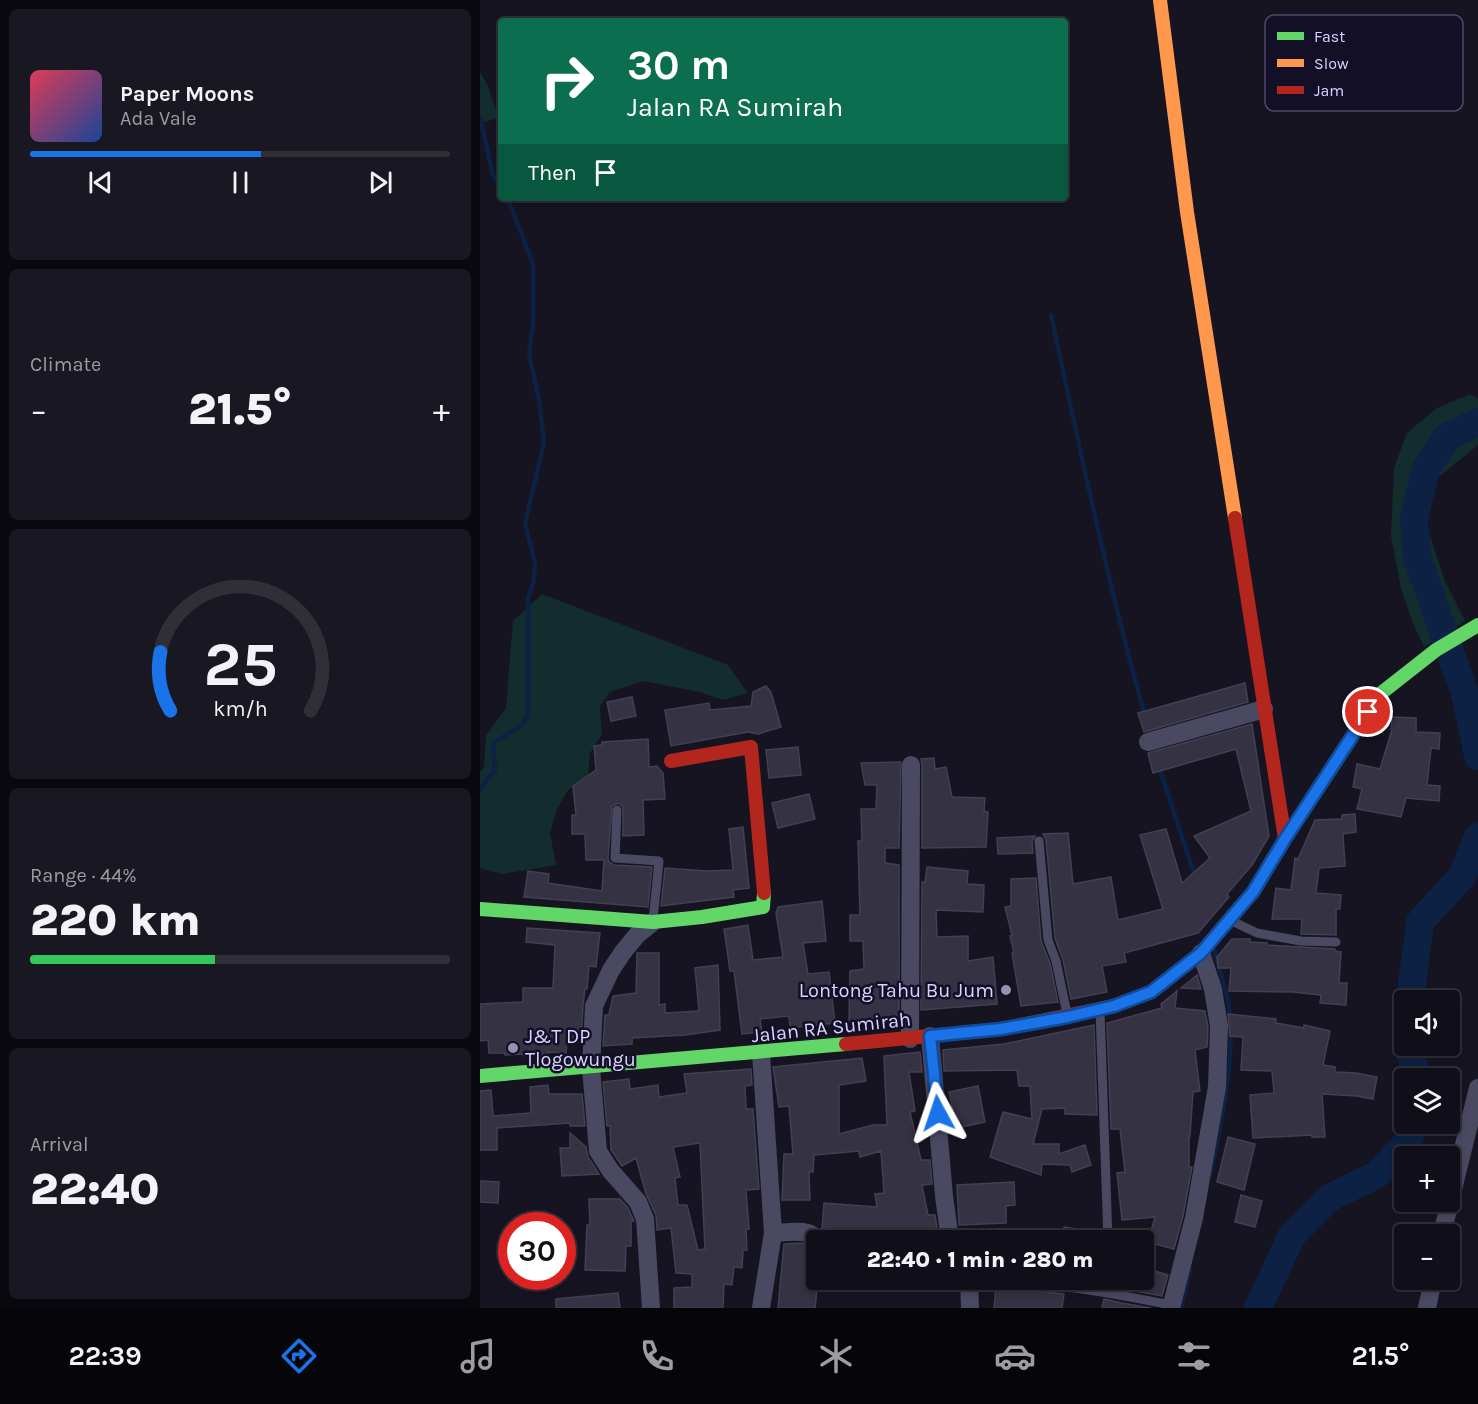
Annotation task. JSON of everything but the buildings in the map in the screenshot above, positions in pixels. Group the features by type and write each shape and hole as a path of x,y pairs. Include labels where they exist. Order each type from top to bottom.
{"street":[{"path":"1160,0 1187,212 1285,839"},
{"name":"Jalan RA Sumirah","path":"480,1076 761,1053 1001,1029 1100,1010 1151,992 1204,949 1253,892 1380,694 1436,650 1478,625"},
{"path":"1148,742 1264,710"},
{"path":"480,909 652,922 763,907 765,903 751,747 671,761"},
{"path":"910,1039 911,765"},
{"path":"651,1308 644,1214 635,1197 610,1170 598,1151 591,1068 594,1006 611,970 623,952 652,922"},
{"path":"1171,1306 1194,1218 1218,1086 1220,1026 1204,949"},
{"path":"930,1036 949,1230"},
{"path":"761,1053 773,1233 761,1308"},
{"path":"1444,1224 1478,1088"},
{"path":"773,1233 806,1232"},
{"path":"969,1290 970,1308"},
{"path":"1427,1308 1431,1290"}],"lane":[{"path":"617,810 615,858 659,861 652,922"},
{"path":"1038,841 1048,940 1056,961 1067,1017"},
{"path":"1230,920 1257,933 1301,941 1336,942"},
{"path":"1100,1010 1108,1230"},
{"path":"1090,1290 1171,1306"}],"green space":[{"path":"480,72 487,84 498,118 480,123"},
{"path":"1470,394 1478,399 1478,445 1430,484 1427,527 1445,581 1465,621 1424,647 1401,588 1391,536 1394,468 1407,433 1437,408"},
{"path":"542,594 728,665 748,693 723,700 700,692 643,681 610,692 600,706 602,734 590,753 588,775 568,790 557,809 550,833 556,865 502,874 480,868 480,772 484,767 486,736 506,708 513,621"}],"waterway":[{"path":"480,118 493,175 498,184"},
{"path":"480,789 495,770 493,743 521,726 528,715 528,598 534,581 535,562 525,524 544,442 539,400 529,354 533,324 533,264 508,201"},
{"path":"1051,315 1107,567 1145,716"},
{"path":"1478,422 1447,437 1426,469 1414,519 1417,557 1466,697 1478,756"},
{"path":"1159,767 1195,876"},
{"path":"1411,990 1420,922 1463,875 1478,837"},
{"path":"1210,1176 1219,1134 1231,1043 1228,1001 1215,951"},
{"path":"1410,1056 1415,1068"},
{"path":"1258,1308 1292,1235 1329,1198 1376,1175 1408,1142 1411,1134"},
{"path":"1181,1308 1190,1270"}],"traffic: fast":[{"path":"1222,928 1253,892 1380,694 1436,650 1478,625"},
{"path":"480,909 653,922 763,907 764,893"},
{"path":"480,1076 846,1044"}],"traffic: slow":[{"path":"1160,0 1187,212 1235,518"}],"traffic: jam":[{"path":"1235,518 1285,839"},
{"path":"671,761 751,747 764,893"},
{"path":"846,1044 1001,1029 1114,1006 1151,992 1201,953 1222,928"}],"place":[{"name":"Lontong Tahu Bu Jum","path":"1006,990"},
{"name":"J&T DP Tlogowungu","path":"513,1048"}],"route":[{"path":"938,1113 930,1036 1001,1029 1114,1006 1151,992 1201,953 1253,892 1368,712"}]}
